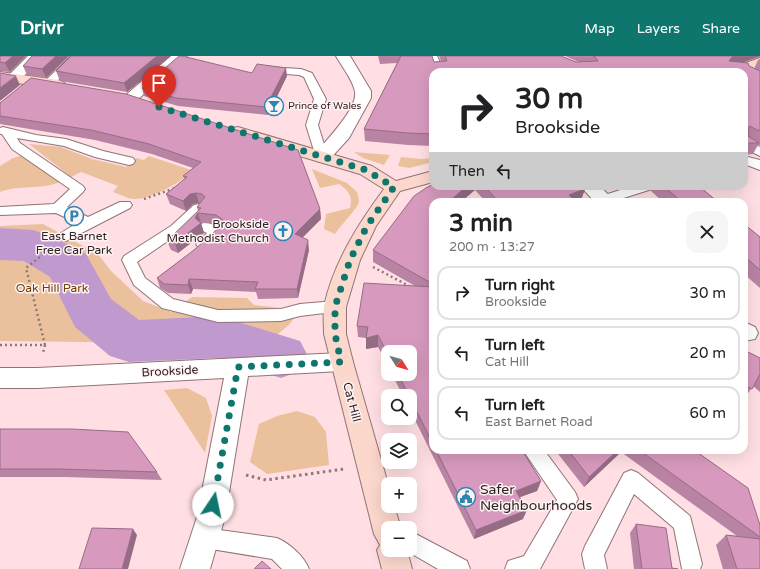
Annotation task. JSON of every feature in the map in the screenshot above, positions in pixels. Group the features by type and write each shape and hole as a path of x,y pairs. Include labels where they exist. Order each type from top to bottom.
{"main road":[{"path":"747,68 760,62"},
{"path":"24,82 73,87"},
{"path":"220,126 366,170 394,187 429,177"},
{"name":"Cat Hill","path":"387,521 369,466 341,362 335,334 335,307 350,260 367,226 394,187"}],"street":[{"path":"24,82 36,56"},
{"path":"131,99 180,56"},
{"path":"322,157 343,134 363,98 363,91 343,56"},
{"path":"592,190 599,198"},
{"name":"Brookside","path":"0,378 37,378 341,362"},
{"path":"195,569 211,518 238,367"}],"lane":[{"path":"24,82 77,56"},
{"path":"432,56 438,68"},
{"path":"264,70 301,72 308,75 320,99 312,125 322,157"},
{"path":"748,75 755,78"},
{"path":"2,131 66,143 99,154 129,161"},
{"path":"2,131 16,146 78,189 58,208"},
{"path":"748,145 760,152"},
{"path":"748,160 752,161 760,166"},
{"path":"611,198 635,190"},
{"path":"66,236 88,223 125,205"},
{"path":"0,210 58,208 88,223"},
{"path":"199,208 176,229 129,260 139,280 154,283 168,304 218,316 281,315 300,310 335,307"},
{"path":"189,255 218,232 206,227"},
{"path":"516,569 531,564 568,499 536,454"},
{"path":"596,569 593,554 631,479 683,524 691,564"},
{"path":"205,538 277,549 298,569"},
{"path":"417,552 460,569"}],"path":[{"path":"125,205 157,196 180,186"},
{"path":"45,345 26,268 66,236"},
{"path":"350,260 372,266 413,288"},
{"path":"220,469 266,480 369,466"}],"green space":[{"path":"29,144 61,147 92,159 126,167 136,158 144,160 149,156 194,171 174,185 157,193 132,199 113,192 118,186 81,172 71,177"},
{"path":"354,152 390,155 384,165 363,158"},
{"path":"23,155 62,181 47,186 15,188 0,192 0,166 13,158"},
{"path":"401,157 429,158 429,163 409,168 398,166"},
{"path":"312,169 347,183 357,192 359,201 358,205 335,234 324,229 326,214 350,208 351,200 349,194 339,184 320,188"},
{"name":"Oak Hill Park","path":"43,224 98,254 111,271 143,301 171,312 192,297 247,298 254,305 300,310 289,325 269,341 245,344 0,341 0,226"},
{"path":"187,388 206,398 212,416 205,453 164,390"},
{"path":"297,411 315,417 326,432 329,465 267,474 250,462 259,424 277,416"}],"building":[{"path":"0,56 13,56 5,63 0,62"},
{"path":"32,56 56,56 42,69 23,66"},
{"path":"71,56 157,56 124,83 56,71"},
{"path":"179,56 252,73 257,64 286,68 266,107 176,98 142,88"},
{"path":"401,56 432,56 434,62 447,61 445,56 561,56 576,62 598,61 593,56 734,56 729,61 748,63 749,66 760,71 760,131 749,126 748,136 748,68 429,68 429,134 364,129"},
{"path":"0,73 16,76 0,88"},
{"path":"31,78 126,94 298,150 320,209 295,234 308,240 297,289 255,289 258,282 189,279 188,285 164,284 157,278 194,250 224,223 222,219 216,215 198,213 195,218 201,223 175,243 167,241 201,208 197,207 205,197 202,194 190,194 183,201 166,194 187,177 183,176 201,162 149,144 91,130 0,116 0,103"},
{"path":"748,136 759,143 749,143 748,145"},
{"path":"429,186 429,190 462,190 453,198 429,198 429,282 373,250 414,196"},
{"path":"488,190 582,190 569,195 572,198 495,198"},
{"path":"668,190 704,190 713,198 677,198"},
{"path":"748,227 760,237 760,270 748,260"},
{"path":"364,283 429,287 429,436 417,412 417,389 406,389 402,381 417,381 417,345 383,345 378,335 366,338 368,327 357,326"},
{"path":"748,352 760,358 760,374 752,389 748,387"},
{"path":"0,429 72,429 128,432 157,472 0,469"},
{"path":"438,454 524,454 541,481 516,491 527,510 476,530"},
{"path":"571,454 614,454 589,477"},
{"path":"645,454 700,454 748,488 760,525 760,537"},
{"path":"636,524 666,528 672,568 678,569 642,569"},
{"path":"92,528 133,529 122,569 79,569"},
{"path":"726,535 760,539 760,569 737,569"},
{"path":"262,561 271,569 254,569"}],"waterway":[{"path":"0,244 33,246 69,266 93,313 129,341 219,337 281,356"}],"place":[{"name":"Prince of Wales","path":"274,106"},
{"name":"East Barnet Free Car Park","path":"74,216"},
{"name":"Brookside Methodist Church","path":"283,231"},
{"name":"Safer Neighbourhoods","path":"466,497"}],"route":[{"path":"159,107 366,170 394,187 367,226 350,260 335,307 335,334 341,362 238,367 235,391 213,505"}]}
